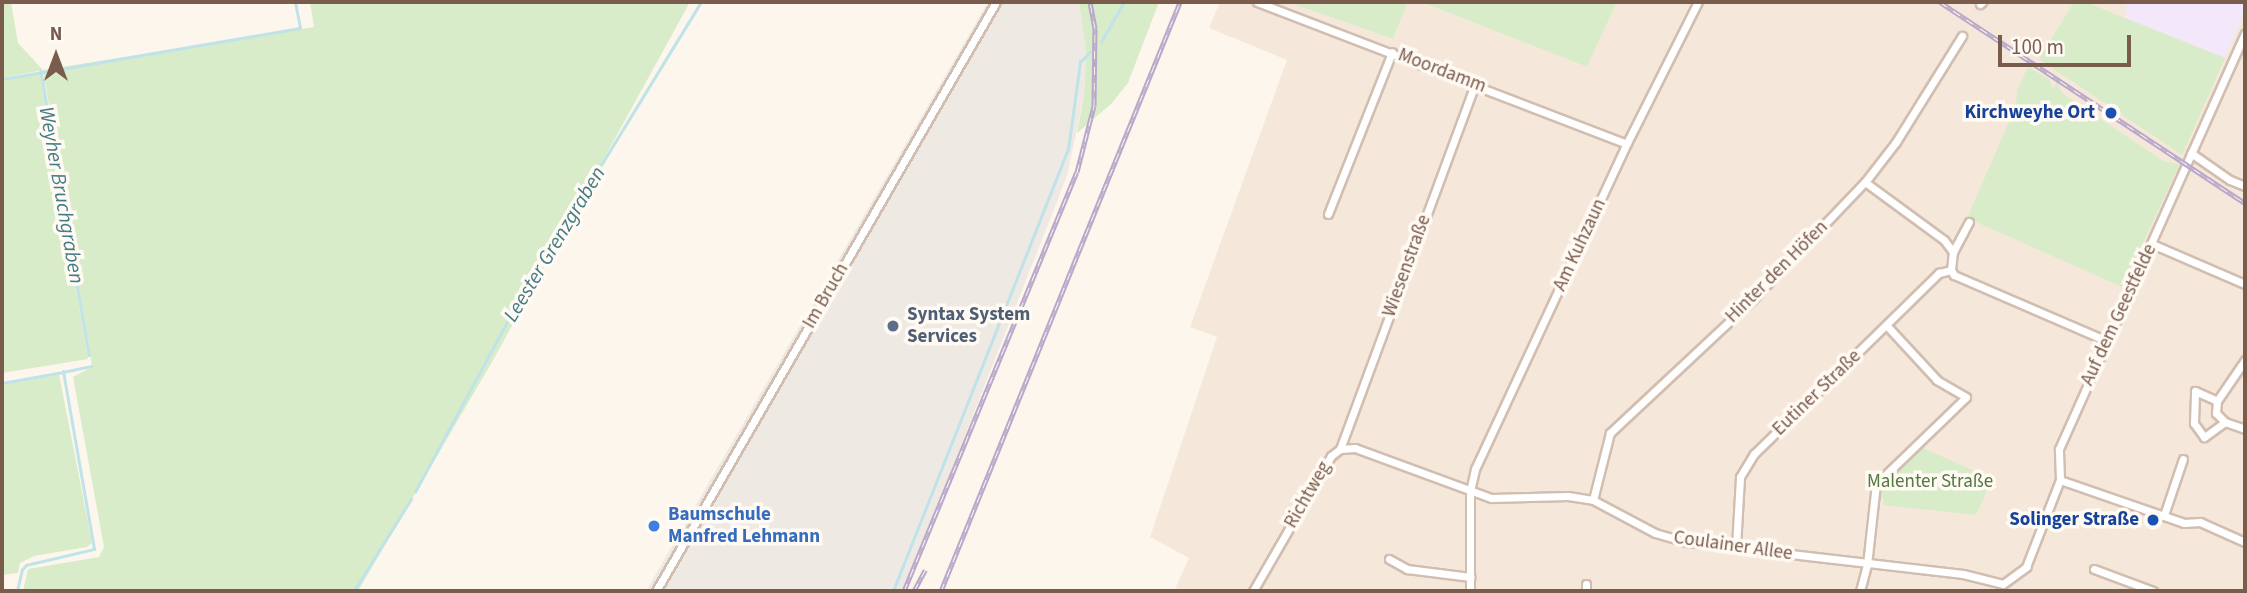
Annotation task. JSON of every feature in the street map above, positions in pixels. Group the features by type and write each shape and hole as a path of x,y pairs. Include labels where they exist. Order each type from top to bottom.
{"street":[{"name":"Im Bruch","path":"656,591 996,2"},
{"name":"Moordamm","path":"1257,2 1475,83 1626,145"},
{"name":"Am Kuhzaun","path":"1470,591 1470,491 1475,469 1626,145 1698,2"},
{"name":"Auf dem Geestfelde","path":"2004,588 2026,567 2060,480 2059,449 2245,34"},
{"name":"Hinter den Höfen","path":"1593,500 1610,433 1753,299 1865,182 1896,142 1962,36"},
{"path":"1328,214 1392,52"},
{"name":"Wiesenstraße","path":"1340,449 1475,83"},
{"path":"2191,153 2230,180 2245,186"},
{"path":"1865,182 1944,240 1953,252"},
{"path":"1969,222 1953,252 1951,270 1954,275 2107,341"},
{"path":"2152,244 2245,284"},
{"name":"Eutiner Straße","path":"1736,547 1740,477 1754,454 1939,273 1951,270"},
{"path":"1860,591 1867,565 1876,484 1966,397 1937,380 1887,326"},
{"path":"2245,360 2217,401 2216,413 2225,422 2245,429"},
{"path":"2217,401 2195,391 2194,423 2204,437 2225,422"},
{"name":"Richtweg","path":"1253,591 1331,456 1340,449 1355,448 1470,491"},
{"path":"2164,515 2183,459"},
{"path":"2060,480 2184,523 2200,522 2245,542"},
{"name":"Coulainer Allee","path":"1470,491 1490,498 1568,496 1593,500 1669,538 1867,565 1963,574 2004,588"},
{"path":"1390,559 1407,569 1470,577"},
{"path":"2094,569 2153,591"}],"shaded area":[{"path":"988,2 1079,2 1086,53 1084,96 1067,176 904,591 646,591"},
{"path":"1220,2 1287,2 1393,39 1408,2 1421,2 1587,67 1617,2 2245,2 2245,591 1174,591 1189,558 1150,537 1217,337 1190,327 1287,60 1209,28"},
{"path":"2127,2 2245,2 2245,12 2225,58 2125,18"}],"green space":[{"path":"2,2 11,2 18,43 43,70 2,78"},
{"path":"310,2 690,2 492,362 358,591 23,591 28,569 99,557 104,547 73,377 92,367 43,70 314,27"},
{"path":"1079,2 1159,2 1128,83 1111,104 1077,133 1084,96 1086,53"},
{"path":"1287,2 1408,2 1393,39"},
{"path":"1421,2 1617,2 1587,67"},
{"path":"2074,2 2085,2 2225,58 2182,155 2039,59"},
{"path":"2028,67 2049,79 2053,89 2057,82 2062,93 2165,162 2180,164 2122,287 1967,218 2016,106 2017,90"},
{"path":"40,73 88,359 2,373 2,81"},
{"path":"59,374 92,543 87,547 34,556 20,563 18,573 2,575 2,385"},
{"name":"Malenter Straße","path":"1921,447 1992,479 1976,515 1883,505 1884,498 1879,498 1880,488"}],"waterway":[{"name":"Weyher Bruchgraben","path":"2,79 300,28 295,2"},
{"name":"Leester Grenzgraben","path":"415,492 522,294 701,2"},
{"path":"1101,42 1124,2"},
{"path":"893,591 1068,150 1080,62 1090,52"},
{"name":"Weyher Bruchgraben","path":"41,71 89,355"},
{"path":"17,591 22,570 26,565 94,549 63,372 91,366"},
{"name":"Weyher Bruchgraben","path":"2,383 63,372"},
{"name":"Leester Grenzgraben","path":"354,591 411,499"}],"railway":[{"path":"904,591 1077,172 1094,106 1095,28 1090,2"},
{"path":"941,591 1180,2"},
{"path":"1940,2 2245,203"},
{"path":"914,591 925,570"}],"place":[{"name":"Kirchweyhe Ort","path":"2111,113"},
{"name":"Syntax System Services","path":"893,326"},
{"name":"Solinger Straße","path":"2153,520"},
{"name":"Baumschule Manfred Lehmann","path":"654,526"}]}
